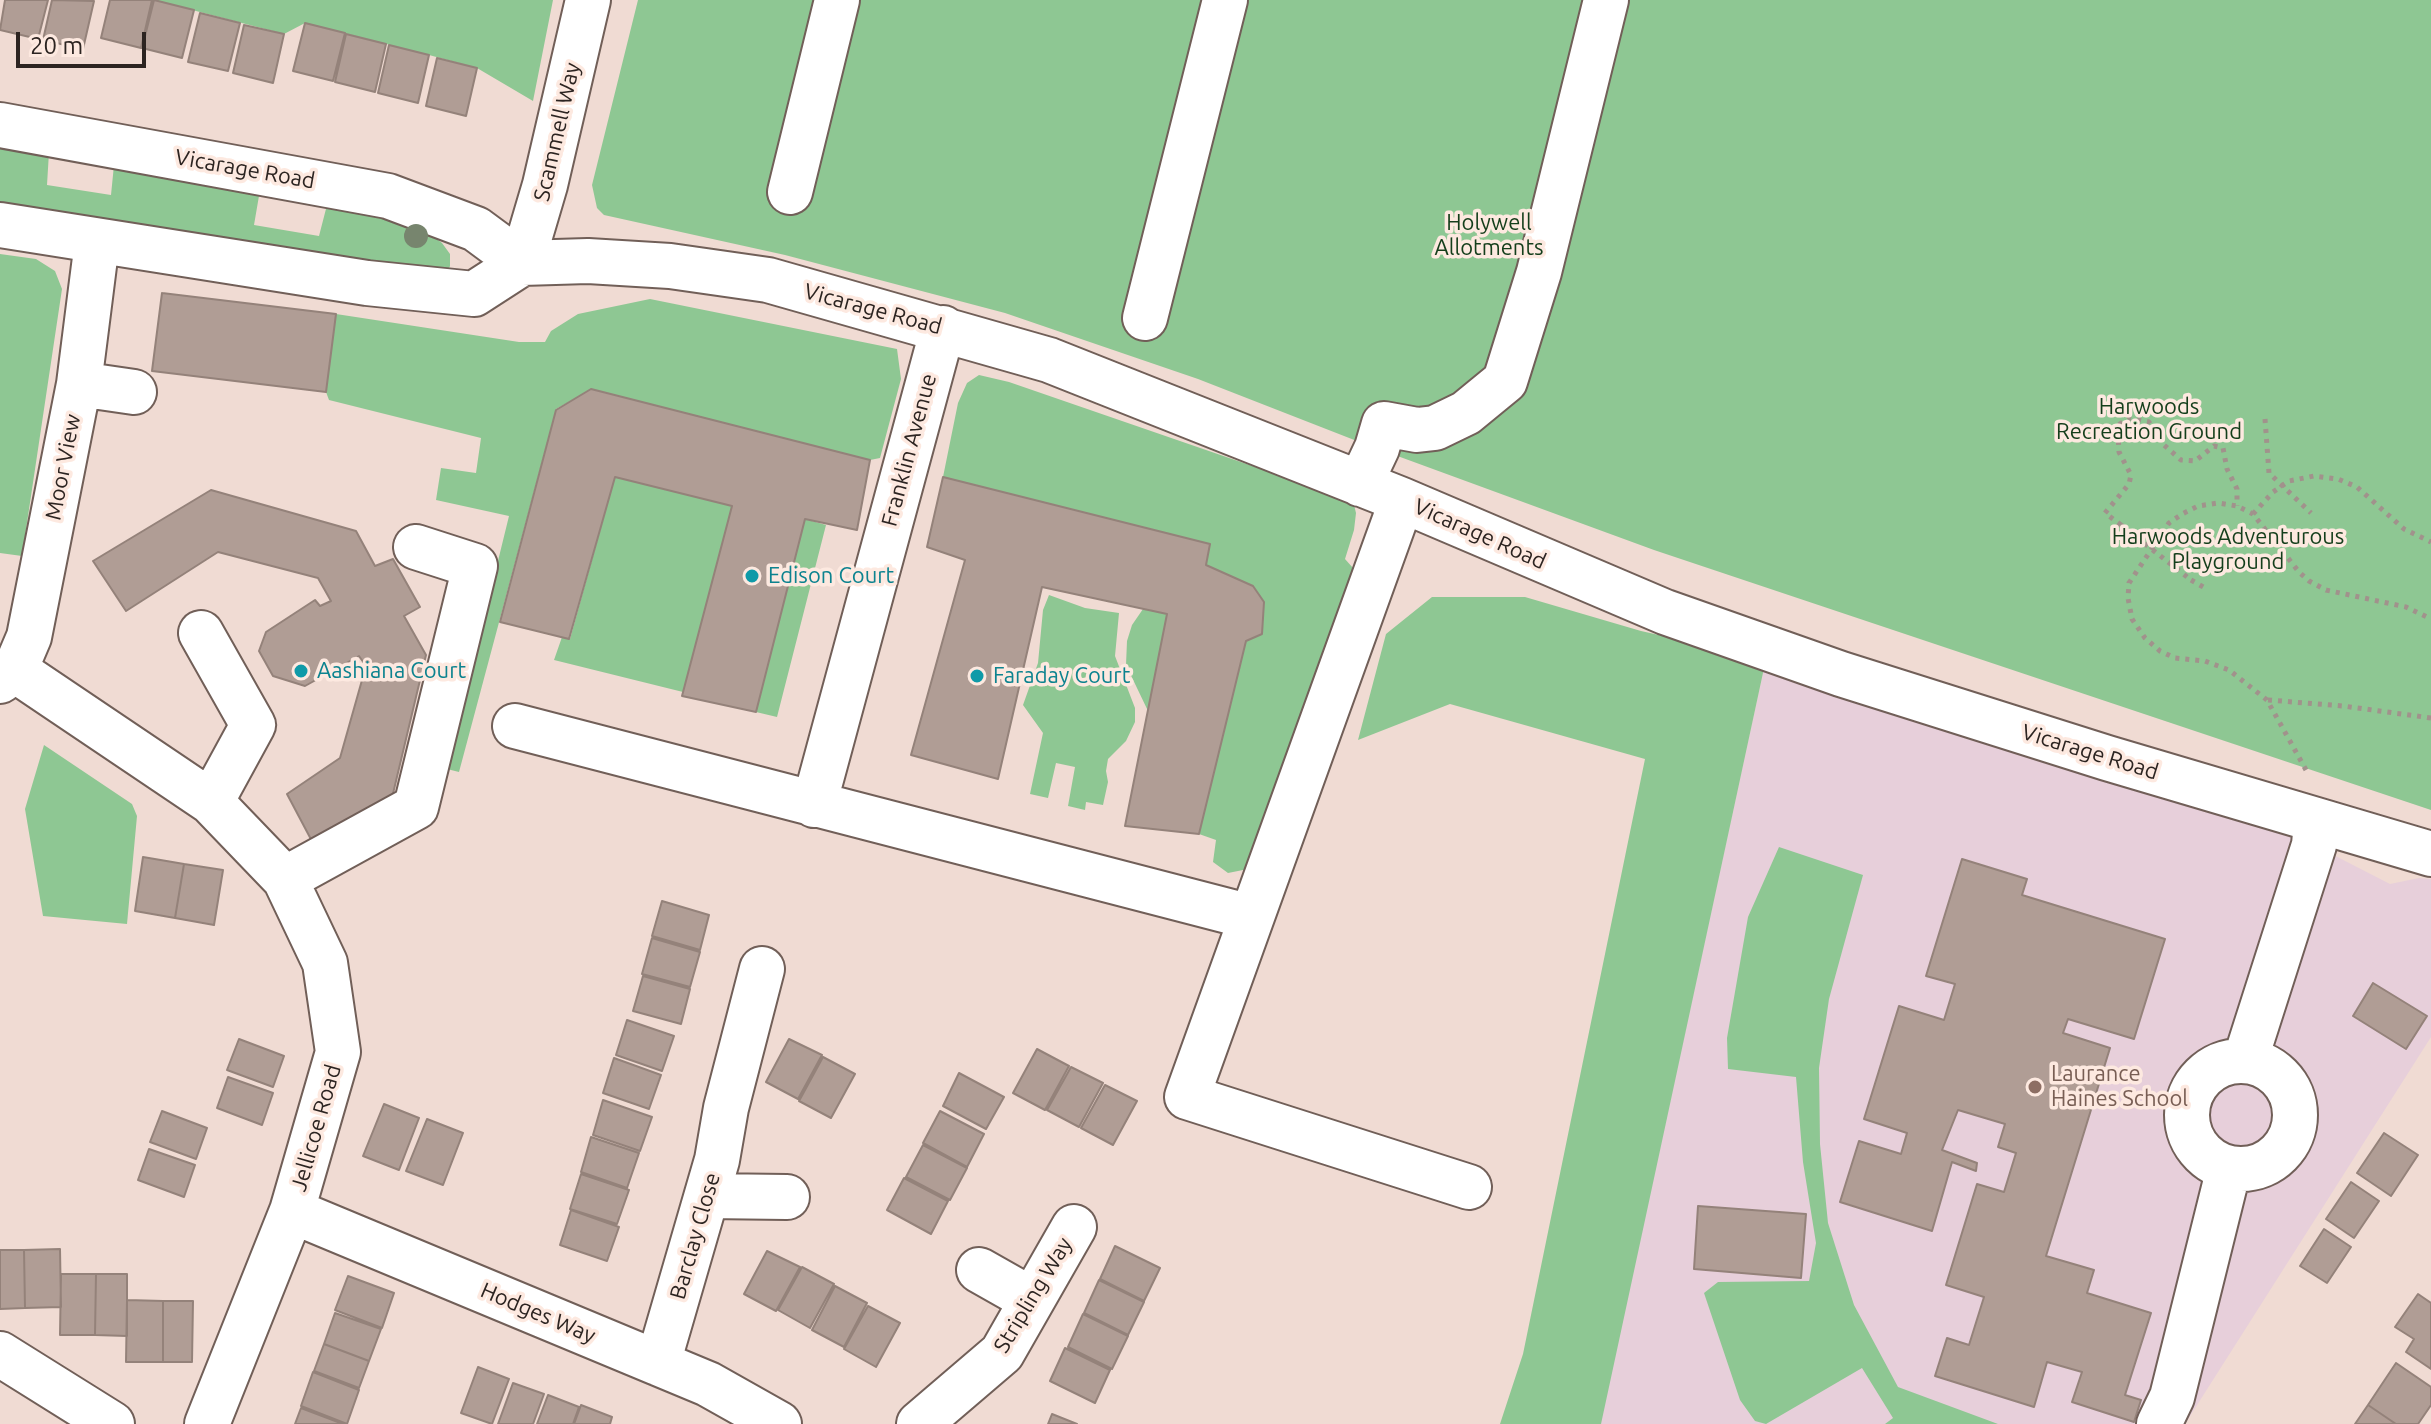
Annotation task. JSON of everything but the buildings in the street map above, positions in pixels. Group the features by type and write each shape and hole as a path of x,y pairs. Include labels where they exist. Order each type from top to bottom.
{"street":[{"name":"Scammell Way","path":"522,263 545,185 588,0"},
{"path":"790,192 837,0"},
{"path":"1145,318 1225,0"},
{"path":"1360,484 1377,448 1384,424 1417,430 1435,428 1466,413 1505,381 1539,272 1606,0"},
{"name":"Vicarage Road","path":"0,125 388,196 476,229 522,263 588,261 670,266 768,280 943,328 1049,360 1402,500 1665,612 1841,674 2316,822 2431,854"},
{"path":"0,225 367,283 474,294 522,263"},
{"name":"Moor View","path":"8,675 29,637 79,384 97,242"},
{"name":"Franklin Avenue","path":"814,805 943,328"},
{"path":"79,384 134,392"},
{"path":"1402,500 1187,1097 1469,1187"},
{"path":"285,879 416,807 475,566 416,547"},
{"path":"201,633 253,725 211,802"},
{"name":"Jellicoe Road","path":"8,675 211,802 285,879 325,963 338,1052 292,1211 207,1424"},
{"path":"515,726 1251,917"},
{"path":"2245,1061 2314,845 2316,822"},
{"name":"Barclay Close","path":"658,1363 717,1160 726,1108 762,969"},
{"path":"2245,1061 2264,1065 2280,1076 2291,1092 2296,1110 2294,1129 2286,1146 2273,1160 2256,1168 2229,1168 2218,1166 2203,1155 2192,1139 2187,1121 2188,1102 2196,1084 2209,1071 2226,1062 2245,1061"},
{"path":"2159,1424 2172,1397 2229,1168"},
{"path":"707,1196 787,1197"},
{"name":"Hodges Way","path":"292,1211 708,1384 779,1424"},
{"name":"Stripling Way","path":"919,1424 1002,1353 1074,1227"},
{"path":"979,1270 1032,1300"},
{"path":"0,1354 112,1424"}],"path":[{"path":"2205,588 2105,513 2129,484 2131,475 2119,452 2120,424 2130,418 2149,422 2164,445 2181,460 2195,461 2214,446 2223,448 2227,469 2237,489 2237,506"},
{"path":"2265,419 2269,473 2311,513"},
{"path":"2253,514 2273,492 2289,481 2314,476 2338,479 2357,487 2404,529 2431,542"},
{"path":"2316,822 2306,769 2267,700 2229,670 2205,661 2175,658 2160,651 2145,638 2132,619 2129,583 2169,523 2198,506 2218,503 2237,506 2253,514 2309,581 2326,590 2406,607 2431,619"},
{"path":"2267,700 2431,718"}],"shaded area":[{"name":"Laurance Haines School","path":"1766,659 2183,787 2314,845 2390,884 2419,878 2431,879 2431,1037 2185,1424 1600,1424"}],"green space":[{"path":"154,0 553,0 533,101 477,68 429,55 305,23 284,34"},
{"path":"638,0 2431,0 2431,810 1654,550 1198,379 1005,313 785,255 604,215 597,208 592,185"},
{"path":"0,144 49,152 47,185 111,195 114,165 260,190 254,225 319,236 327,205 365,211 421,227 442,243 450,254 450,266 447,274 0,211"},
{"path":"0,254 36,259 55,271 62,289 22,556 0,553"},
{"path":"650,299 897,349 901,379 880,458 870,460 592,389 556,409 459,772 447,769 509,516 436,500 441,468 476,473 481,438 329,400 326,392 336,314 519,342 545,342 551,331 578,314"},
{"path":"979,375 1009,382 1348,499 1354,505 1354,530 1345,559 1353,568 1261,858 1248,869 1228,873 1213,862 1216,840 1199,834 1246,641 1262,634 1206,565 1208,549 1087,513 943,477 958,403 967,383"},
{"path":"615,477 732,506 683,692 554,660 562,637 570,639"},
{"path":"805,519 826,525 777,717 756,712"},
{"path":"1049,595 1085,608 1119,613 1115,656 1135,708 1135,722 1126,741 1108,759 1108,782 1103,805 1086,802 1085,810 1068,806 1075,767 1056,763 1048,798 1030,794 1043,733 1023,705 1038,663 1043,610"},
{"path":"1432,597 1525,597 1641,631 1766,659 1601,1424 1500,1424 1523,1354 1645,759 1450,704 1358,740 1386,634"},
{"path":"1143,609 1167,614 1148,711 1126,665 1127,641 1132,625"},
{"path":"44,745 132,804 137,816 127,924 43,916 25,809"},
{"path":"1779,847 1863,875 1829,999 1819,1068 1820,1144 1828,1223 1854,1305 1898,1387 1998,1424 1885,1424 1893,1418 1862,1368 1766,1424 1755,1421 1740,1400 1704,1293 1718,1282 1809,1281 1816,1243 1803,1162 1796,1077 1728,1069 1727,1038 1748,917"}],"place":[{"name":"Edison Court","path":"752,576"},
{"name":"Aashiana Court","path":"301,671"},
{"name":"Faraday Court","path":"977,676"},
{"name":"Laurance Haines School","path":"2035,1087"}],"park label":[{"name":"Holywell Allotments","path":"1489,236"},
{"name":"Harwoods Recreation Ground","path":"2149,420"},
{"name":"Harwoods Adventurous Playground","path":"2228,550"}]}
